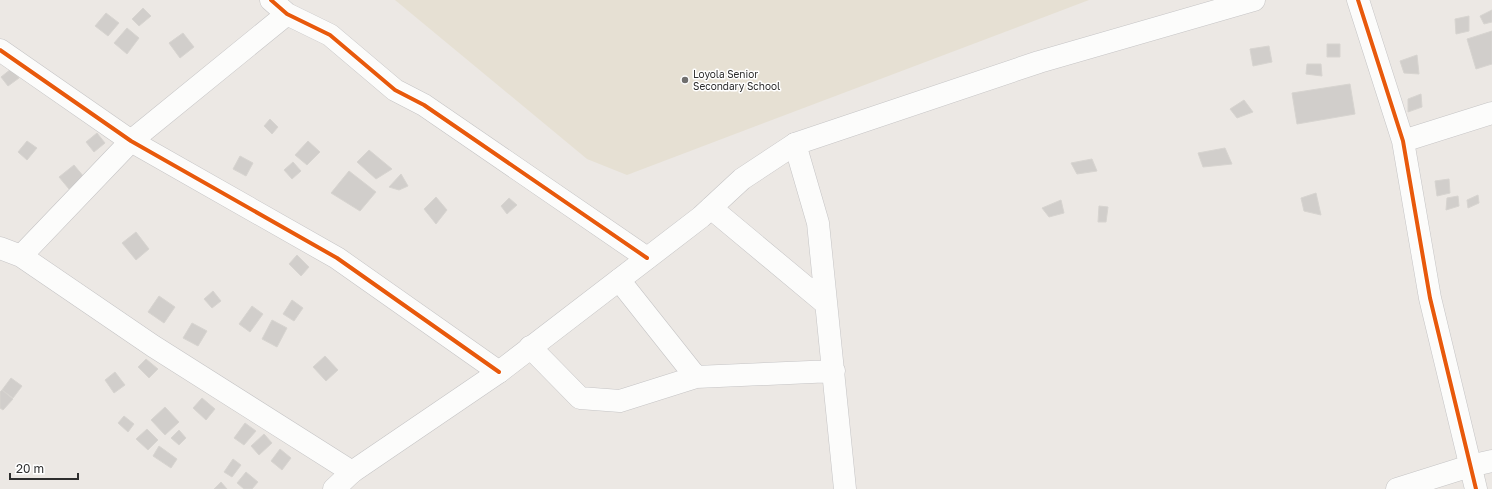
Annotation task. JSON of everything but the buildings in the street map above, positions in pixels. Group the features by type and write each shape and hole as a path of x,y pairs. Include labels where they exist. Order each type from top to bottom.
{"street":[{"path":"271,0 287,14 330,35 395,90 424,105 648,258"},
{"path":"334,489 352,472 499,372 701,217 742,179 795,144 1039,62 1254,0"},
{"path":"1358,0 1403,141 1430,298 1476,489"},
{"path":"21,256 131,142 287,14"},
{"path":"0,50 131,142 338,258 499,372"},
{"path":"1403,141 1492,113"},
{"path":"795,144 818,223 845,489"},
{"path":"711,208 825,303"},
{"path":"0,248 21,256 153,346 352,472"},
{"path":"619,280 696,377"},
{"path":"530,347 580,398 620,401 696,377 834,370"},
{"path":"1396,489 1470,466 1492,461"}],"shaded area":[{"name":"Loyola Senior Secondary School","path":"395,0 1089,0 627,175 587,159"}],"cycle path":[{"path":"271,0 287,14 330,35 395,90 424,105 647,258"},
{"path":"1358,0 1403,141 1430,298 1476,489"},
{"path":"0,50 131,141 337,258 499,372"}],"place":[{"name":"Loyola Senior Secondary School","path":"685,80"}]}
